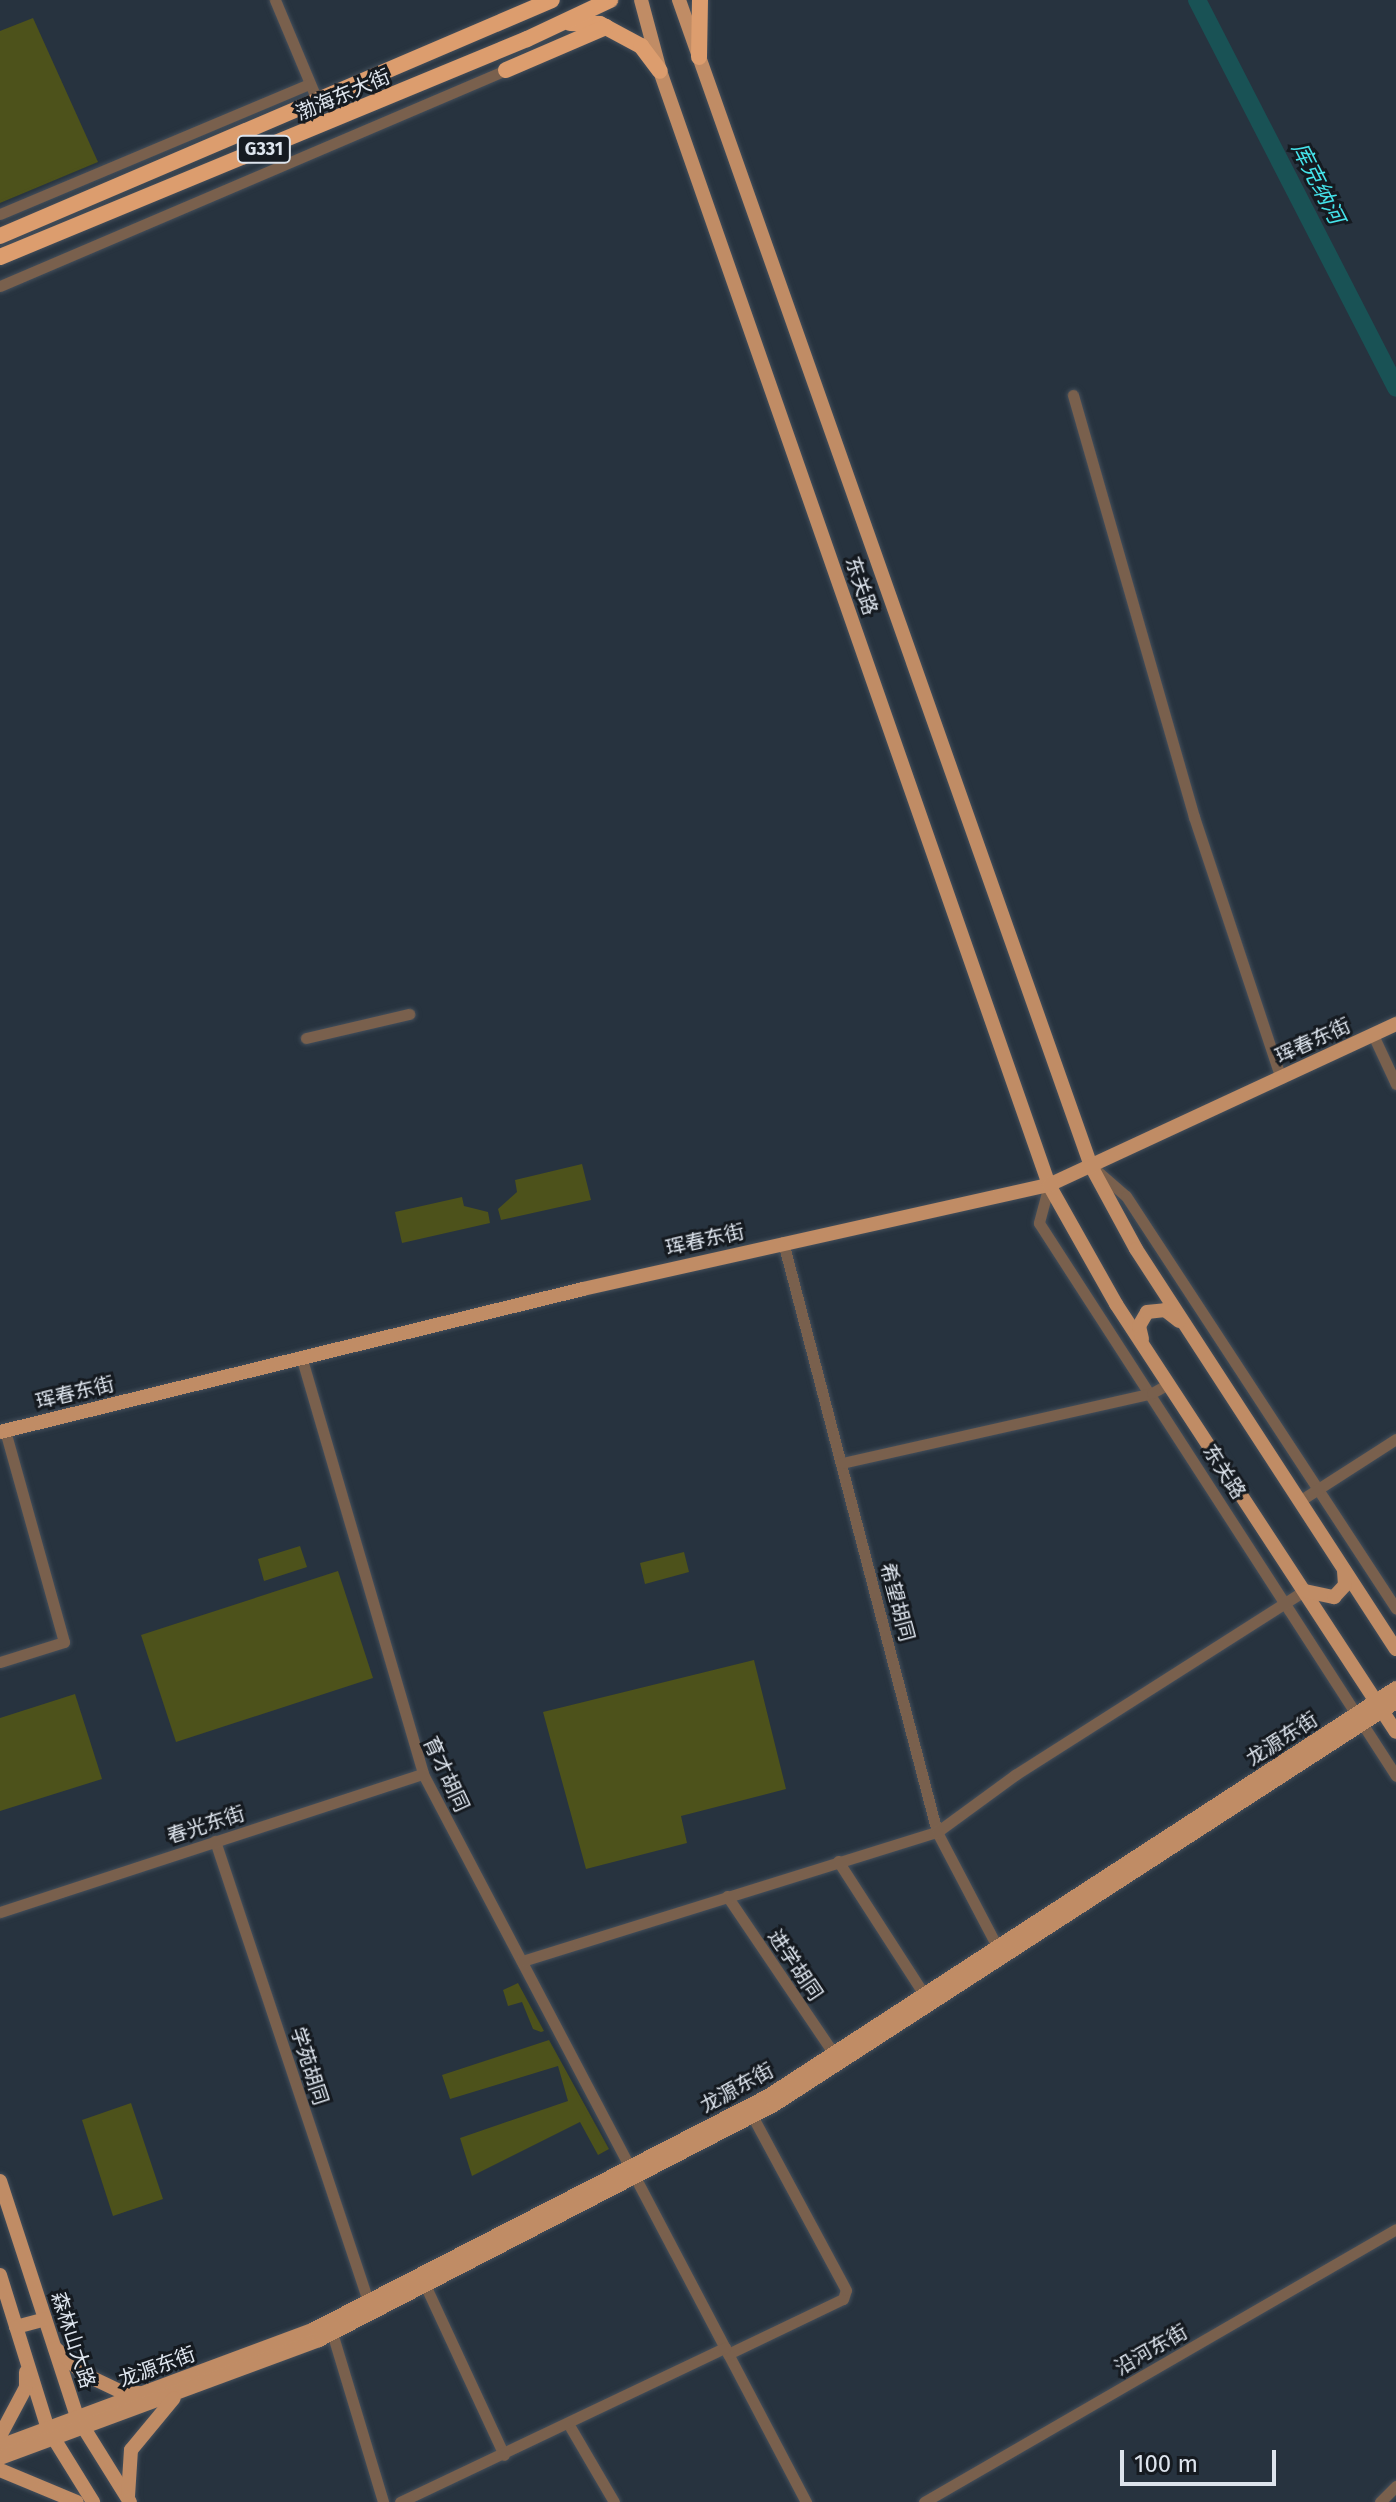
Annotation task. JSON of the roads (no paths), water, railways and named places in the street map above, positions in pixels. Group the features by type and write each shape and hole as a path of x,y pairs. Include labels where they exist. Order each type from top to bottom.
{"highway":[{"name":"渤海东大街","path":"0,236 314,92 552,0"},
{"name":"渤海东大街","path":"0,257 561,25 610,0"},
{"path":"699,57 700,0"},
{"path":"517,15 527,39"},
{"path":"561,25 591,21 606,27 641,46 660,71"},
{"path":"506,70 606,27"}],"main road":[{"name":"东关路","path":"641,0 660,71 1049,1185 1147,1352 1396,1732"},
{"name":"东关路","path":"679,0 1091,1166 1136,1249 1337,1553 1396,1649"},
{"name":"珲春东街","path":"2,1432 301,1356 783,1242 1049,1185 1396,1024"},
{"path":"1147,1352 1139,1326 1147,1312 1165,1310 1191,1332"},
{"path":"1304,1591 1329,1598 1343,1590 1346,1574 1337,1553"},
{"name":"龙源东街","path":"80,2422 181,2392 426,2287 750,2112 1001,1955 1360,1719 1379,1706 1396,1688"},
{"name":"龙源东街","path":"1379,1706 1396,1702"},
{"name":"龙源东街","path":"750,2112 925,1996 1001,1955"},
{"name":"龙源东街","path":"51,2434 144,2393 331,2328 369,2303 633,2173"},
{"name":"森林山大路","path":"0,2181 80,2422 129,2501"},
{"path":"0,2275 51,2434 93,2502"},
{"path":"16,2327 45,2319"},
{"path":"55,2348 106,2385 126,2394 144,2393"},
{"path":"0,2436 26,2387 26,2359"},
{"path":"129,2501 126,2474 131,2450 181,2392"},
{"path":"0,2446 51,2434"},
{"path":"0,2458 51,2434"},
{"path":"0,2470 77,2502"}],"street":[{"path":"275,0 314,92"},
{"name":"渤海东大街","path":"0,286 506,70"},
{"name":"渤海东大街","path":"0,214 314,92"},
{"path":"1073,395 1194,817 1281,1078"},
{"path":"306,1038 409,1014"},
{"path":"1373,1035 1396,1084"},
{"name":"东关路","path":"1091,1166 1126,1196 1396,1608"},
{"name":"东关路","path":"1049,1185 1039,1223 1396,1776"},
{"name":"希望胡同","path":"783,1242 937,1832 1001,1955"},
{"name":"育才胡同","path":"301,1356 423,1774 806,2502"},
{"path":"842,1463 1149,1394 1168,1384"},
{"path":"0,1662 64,1642 2,1432"},
{"path":"1301,1500 1396,1439"},
{"path":"522,1961 937,1832 1015,1775 1304,1591"},
{"name":"春光东街","path":"0,1912 423,1774"},
{"name":"学苑胡同","path":"215,1841 369,2303"},
{"path":"838,1861 925,1996"},
{"name":"进学胡同","path":"727,1896 834,2054"},
{"path":"400,2502 843,2299 846,2290 750,2112"},
{"name":"沿河东街","path":"924,2502 1396,2229"},
{"path":"426,2287 504,2455"},
{"path":"331,2328 383,2502"},
{"path":"569,2425 614,2502"},
{"path":"1380,2502 1396,2486"}],"waterway":[{"name":"库克纳河","path":"1197,0 1396,388"}]}
